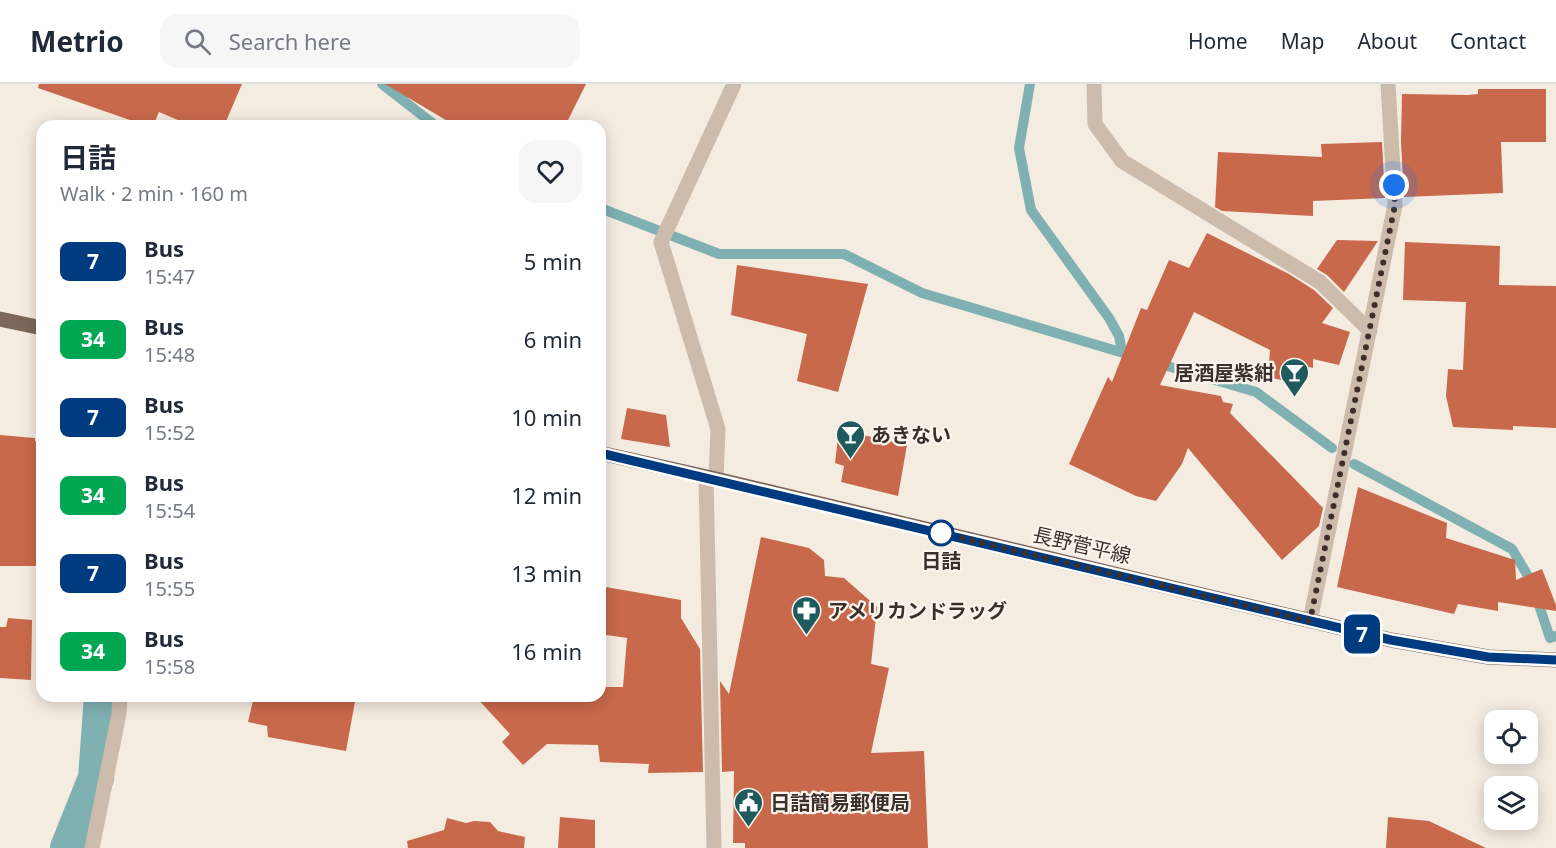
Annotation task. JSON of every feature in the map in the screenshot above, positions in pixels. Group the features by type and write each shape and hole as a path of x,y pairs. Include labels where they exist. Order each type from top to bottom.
{"main road":[{"path":"0,319 36,327"},
{"name":"長野菅平線","path":"606,454 1391,640 1488,657 1556,660"}],"street":[{"path":"714,848 711,478 718,429 661,242 734,84"},
{"path":"1094,84 1095,124 1122,161 1320,282 1370,331"},
{"path":"1310,621 1395,205 1388,84"},
{"path":"92,848 120,702"}],"building":[{"path":"39,84 242,84 227,120 178,120 159,112 156,120 130,120 38,88"},
{"path":"385,84 586,84 568,120 446,120"},
{"path":"1478,89 1546,89 1546,142 1501,142 1503,193 1404,197 1401,142 1402,94 1468,95 1478,94"},
{"path":"1382,142 1385,198 1313,201 1313,216 1222,211 1215,207 1218,152 1322,157 1321,144"},
{"path":"1207,233 1289,274 1314,290 1333,308 1322,323 1350,332 1339,365 1313,359 1313,368 1301,365 1295,383 1268,377 1270,350 1194,312 1160,385 1221,396 1223,402 1233,404 1230,413 1323,508 1319,526 1282,560 1188,448 1182,464 1156,501 1136,496 1069,464 1108,377 1112,382 1141,308 1147,310 1169,260 1189,268"},
{"path":"1337,240 1378,241 1344,292 1327,275 1317,269"},
{"path":"1405,242 1500,246 1499,285 1556,286 1556,428 1513,426 1513,430 1453,427 1446,396 1448,369 1463,370 1466,302 1403,300"},
{"path":"737,265 868,284 838,392 797,381 807,334 731,315"},
{"path":"627,408 666,415 670,447 621,439"},
{"path":"0,435 35,438 36,566 0,566"},
{"path":"863,435 907,445 898,496 841,482 844,466 835,463 838,438"},
{"path":"1358,487 1447,523 1446,538 1515,560 1516,580 1542,569 1556,605 1556,611 1498,602 1498,611 1458,604 1454,614 1337,587"},
{"path":"761,537 809,548 824,560 825,576 844,578 877,607 871,664 889,668 871,753 924,751 928,848 745,848 745,843 733,843 734,771 722,772 720,681 729,694"},
{"path":"606,587 681,600 681,618 700,649 703,772 648,773 649,764 600,762 598,745 547,744 523,765 502,742 510,734 481,702 606,702 606,687 623,687 627,638 606,635"},
{"path":"8,618 32,620 31,680 0,678 0,627 6,627"},
{"path":"253,702 355,702 346,751 268,737 267,726 248,722"},
{"path":"560,817 595,820 595,848 558,848"},
{"path":"1388,817 1429,821 1486,848 1386,848"},
{"path":"447,818 466,823 490,822 498,831 525,837 524,848 408,848 407,841 444,830"}],"waterway":[{"path":"382,84 428,120"},
{"path":"1030,84 1019,148 1031,210 1109,318 1119,336 1122,352"},
{"path":"606,210 719,254 844,254 922,293 1137,357"},
{"path":"1157,363 1256,392 1332,448"},
{"path":"1354,464 1512,549 1531,581 1550,638 1556,636"},
{"path":"68,848 96,778 102,702"}],"bus line":[{"name":"7","path":"606,454 1391,640 1488,657 1556,660"}],"place":[{"name":"居酒屋紫紺","path":"1295,398"},
{"name":"あきない","path":"850,460"},
{"name":"日詰","path":"941,533"},
{"name":"アメリカンドラッグ","path":"807,636"},
{"name":"日詰簡易郵便局","path":"749,828"}],"route":[{"path":"941,533 1310,621 1395,205 1394,185"}]}
